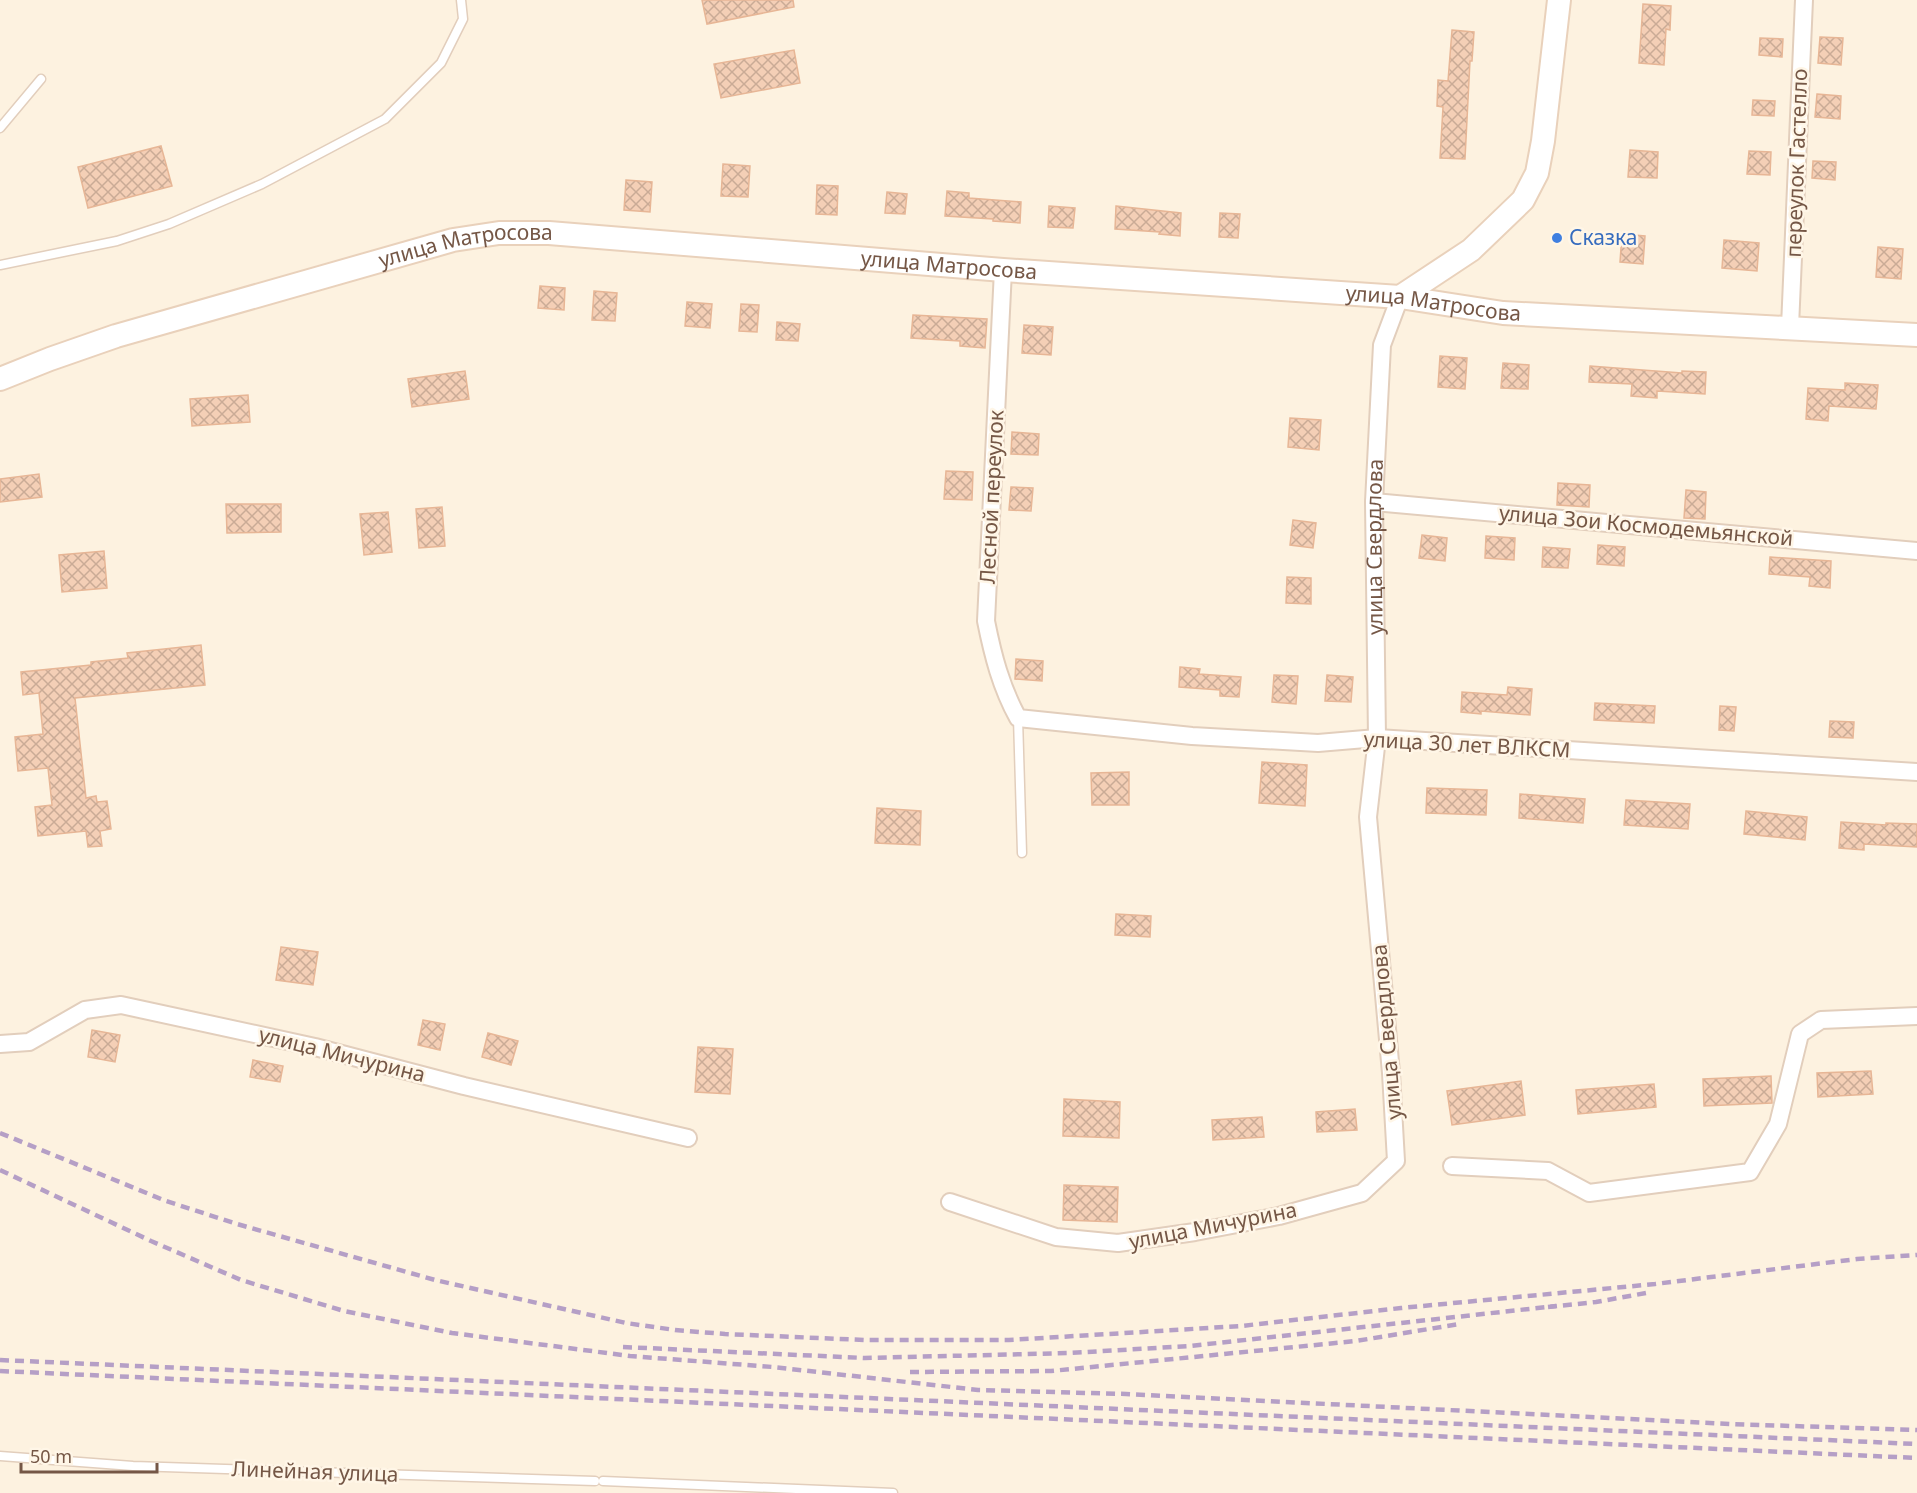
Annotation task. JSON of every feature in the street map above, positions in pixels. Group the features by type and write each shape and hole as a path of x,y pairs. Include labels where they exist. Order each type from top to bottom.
{"street":[{"path":"1400,297 1472,250 1523,200 1537,173 1544,141 1559,0"},
{"name":"переулок Гастелло","path":"1790,327 1804,0"},
{"name":"улица Матросова","path":"0,379 116,336 453,240 499,233 549,233 1003,270 1400,297 1503,313 1917,334"},
{"name":"Лесной переулок","path":"1003,270 986,621 996,666 1008,699 1018,718"},
{"name":"улица Свердлова","path":"1396,1161 1391,1073 1368,817 1377,738 1374,502 1382,345 1400,297"},
{"name":"улица Зои Космодемьянской","path":"1374,502 1917,551"},
{"name":"улица 30 лет ВЛКСМ","path":"1018,718 1192,736 1306,742 1377,738 1917,772"},
{"name":"улица Мичурина","path":"0,1044 29,1042 85,1010 121,1005 315,1047 476,1089 688,1138"},
{"path":"1452,1166 1548,1171 1589,1193 1750,1172 1778,1124 1800,1034 1821,1020 1917,1016"},
{"name":"улица Мичурина","path":"950,1202 1056,1238 1119,1243 1279,1216 1362,1193 1396,1161"}],"lane":[{"path":"0,265 117,241 170,224 262,184 385,119 441,63 463,19 461,0"},
{"path":"0,128 41,79"},
{"path":"1018,718 1022,853"},
{"name":"Линейная улица","path":"0,1456 133,1466 893,1493"}],"building":[{"path":"702,0 793,0 794,7 707,24"},
{"path":"1643,4 1671,6 1670,30 1666,29 1664,65 1639,63"},
{"path":"1452,30 1474,32 1472,61 1470,61 1465,159 1440,158 1443,107 1437,106 1438,80 1448,81"},
{"path":"1820,37 1843,38 1841,65 1818,63"},
{"path":"1760,38 1783,39 1782,57 1759,55"},
{"path":"794,50 800,83 721,98 714,64"},
{"path":"1817,94 1841,96 1840,119 1815,117"},
{"path":"1753,100 1775,101 1774,116 1752,115"},
{"path":"161,146 172,186 88,208 78,167"},
{"path":"1630,150 1658,152 1657,178 1628,177"},
{"path":"1749,151 1771,152 1770,175 1747,174"},
{"path":"1813,161 1836,162 1835,180 1812,178"},
{"path":"723,164 750,166 748,197 721,196"},
{"path":"626,180 652,182 650,212 624,210"},
{"path":"817,185 838,186 837,215 816,214"},
{"path":"947,191 969,193 969,198 1021,202 1020,223 945,216"},
{"path":"887,192 907,194 905,214 885,213"},
{"path":"1049,206 1075,208 1073,228 1048,227"},
{"path":"1116,206 1181,213 1180,236 1159,234 1160,232 1115,229"},
{"path":"1220,213 1240,214 1238,238 1219,237"},
{"path":"1622,234 1645,236 1643,264 1620,262"},
{"path":"1724,240 1759,243 1757,271 1722,268"},
{"path":"1878,247 1903,249 1901,279 1876,277"},
{"path":"540,286 565,288 564,310 538,308"},
{"path":"594,291 617,293 615,321 592,320"},
{"path":"687,302 712,304 710,328 685,326"},
{"path":"741,304 759,305 757,332 739,331"},
{"path":"913,315 987,319 985,348 960,346 960,341 911,338"},
{"path":"777,322 800,324 798,341 776,340"},
{"path":"1024,325 1053,327 1051,355 1022,353"},
{"path":"1440,356 1467,358 1465,389 1438,387"},
{"path":"1503,363 1529,365 1528,389 1501,388"},
{"path":"1590,366 1682,373 1682,371 1706,372 1705,394 1657,391 1657,398 1631,396 1632,384 1589,382"},
{"path":"465,371 469,399 412,407 408,379"},
{"path":"1845,383 1878,385 1876,409 1829,406 1828,421 1806,419 1808,388 1845,390"},
{"path":"248,395 250,422 192,426 190,399"},
{"path":"1290,418 1321,420 1319,450 1288,447"},
{"path":"1012,432 1039,434 1038,455 1011,454"},
{"path":"946,471 973,472 972,500 944,499"},
{"path":"39,474 42,497 0,502 0,479"},
{"path":"1558,483 1590,485 1589,507 1557,505"},
{"path":"1011,487 1033,488 1031,511 1009,510"},
{"path":"1686,490 1706,492 1705,519 1684,518"},
{"path":"226,504 281,504 281,532 227,533"},
{"path":"442,507 445,546 419,548 416,509"},
{"path":"388,512 392,552 364,555 360,514"},
{"path":"1293,520 1316,523 1313,548 1290,545"},
{"path":"1422,535 1447,538 1445,561 1419,558"},
{"path":"1486,536 1515,538 1514,560 1485,558"},
{"path":"1598,545 1625,547 1624,566 1597,564"},
{"path":"1543,547 1570,549 1568,568 1542,567"},
{"path":"104,551 107,588 62,592 59,555"},
{"path":"1770,557 1831,561 1830,588 1809,586 1810,577 1769,574"},
{"path":"1287,577 1311,578 1311,604 1286,603"},
{"path":"201,645 205,685 75,698 86,798 96,796 97,802 107,801 111,829 100,831 102,846 88,847 86,831 38,836 35,807 52,805 48,768 18,771 15,737 43,734 39,693 23,695 21,672 91,665 91,662 128,658 127,653"},
{"path":"1016,659 1043,661 1042,681 1015,679"},
{"path":"1180,667 1200,669 1199,674 1241,677 1239,697 1220,696 1220,690 1179,687"},
{"path":"1274,675 1298,676 1296,704 1272,702"},
{"path":"1327,675 1353,677 1351,702 1325,701"},
{"path":"1508,687 1532,689 1530,715 1481,711 1481,714 1461,712 1462,692 1507,695"},
{"path":"1595,703 1655,706 1654,723 1594,720"},
{"path":"1720,706 1736,707 1734,731 1719,730"},
{"path":"1830,721 1854,722 1853,738 1829,737"},
{"path":"1262,762 1307,765 1305,806 1259,803"},
{"path":"1129,772 1129,805 1092,805 1091,773"},
{"path":"1427,788 1487,790 1486,815 1426,813"},
{"path":"1520,794 1585,799 1583,823 1519,818"},
{"path":"1626,800 1690,804 1688,829 1624,825"},
{"path":"877,808 921,811 920,845 875,843"},
{"path":"1746,811 1807,817 1805,840 1744,834"},
{"path":"1841,822 1886,825 1886,823 1917,824 1917,847 1864,844 1864,850 1839,848"},
{"path":"1116,914 1151,916 1150,937 1115,935"},
{"path":"281,947 318,952 313,985 276,980"},
{"path":"423,1020 445,1024 440,1050 418,1045"},
{"path":"92,1030 120,1035 115,1062 88,1057"},
{"path":"488,1033 518,1041 511,1065 482,1057"},
{"path":"698,1047 733,1049 730,1094 695,1092"},
{"path":"253,1060 283,1066 280,1082 250,1077"},
{"path":"1871,1071 1873,1094 1818,1097 1817,1073"},
{"path":"1771,1076 1772,1103 1704,1106 1703,1079"},
{"path":"1521,1081 1525,1115 1452,1125 1447,1091"},
{"path":"1654,1084 1656,1107 1578,1114 1576,1090"},
{"path":"1064,1099 1120,1102 1119,1138 1063,1136"},
{"path":"1355,1109 1357,1130 1317,1132 1316,1112"},
{"path":"1262,1117 1264,1137 1213,1140 1212,1120"},
{"path":"1064,1185 1118,1187 1117,1222 1063,1220"}],"railway":[{"path":"0,1133 166,1201 237,1224 435,1280 626,1323 725,1334 865,1340 1009,1340 1241,1326 1655,1284 1857,1259 1917,1255"},
{"path":"0,1170 151,1241 241,1280 344,1311 452,1333 630,1356 773,1367 978,1390 1126,1394 1730,1424 1917,1430"},
{"path":"1548,1307 1596,1302 1646,1293"},
{"path":"623,1347 865,1358 1070,1353 1190,1346 1556,1306"},
{"path":"910,1372 1051,1371 1356,1341 1459,1324"},
{"path":"0,1360 1917,1444"},
{"path":"0,1371 1917,1458"}],"place":[{"name":"Сказка","path":"1557,238"}]}
